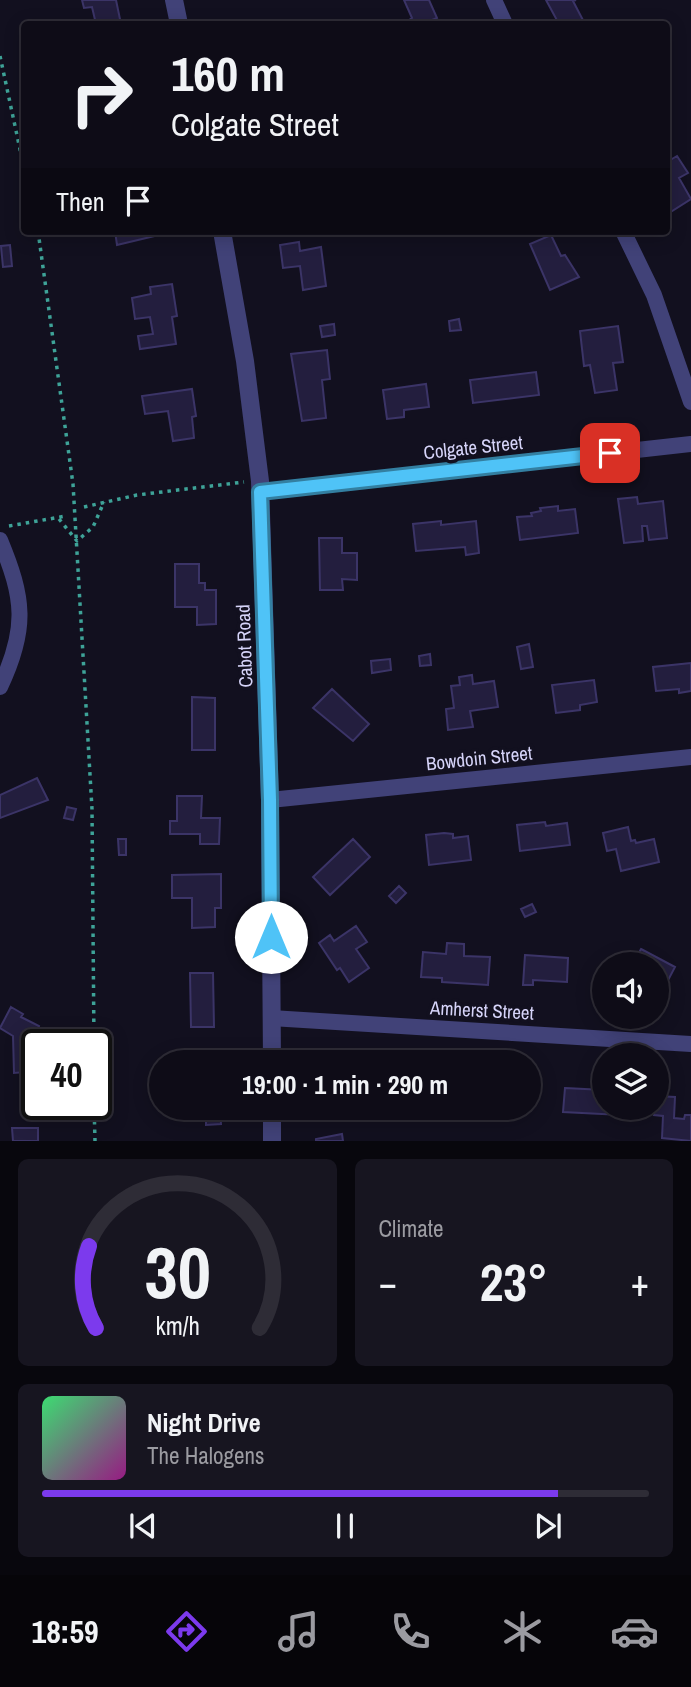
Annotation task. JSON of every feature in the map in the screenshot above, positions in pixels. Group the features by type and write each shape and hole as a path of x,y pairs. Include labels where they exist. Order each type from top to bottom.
{"street":[{"path":"174,0 178,21"},
{"path":"494,0 504,21"},
{"name":"Cabot Road","path":"223,235 245,361 260,486 270,800 272,1050"},
{"path":"625,235 654,295 691,401"},
{"name":"Colgate Street","path":"260,486 691,444"},
{"path":"0,540 21,602 13,660 0,687"},
{"name":"Bowdoin Street","path":"270,800 691,757"},
{"name":"Amherst Street","path":"271,1018 691,1044"},
{"path":"272,1120 272,1141"}],"path":[{"path":"0,57 21,154"},
{"path":"39,235 73,484 77,541 92,809 94,1029"},
{"path":"84,507 180,488 260,486"},
{"path":"77,541 93,527 104,502"},
{"path":"0,527 66,516"},
{"path":"59,519 77,541"},
{"path":"94,1120 95,1141"}],"building":[{"path":"82,0 116,0 120,21 95,21 92,7 84,8"},
{"path":"404,0 429,0 437,18 430,21 410,21 412,18"},
{"path":"546,0 576,0 573,1 583,21 557,21"},
{"path":"677,156 688,173 679,178 691,199 670,212 670,160"},
{"path":"116,235 159,235 117,245"},
{"path":"551,235 561,256 565,255 579,277 550,290 530,244"},
{"path":"299,242 300,251 321,247 326,286 303,290 300,266 283,268 280,245"},
{"path":"10,245 12,266 3,267 1,246"},
{"path":"172,284 177,316 172,317 176,344 140,349 138,336 153,334 150,317 135,319 132,298 151,294 150,287"},
{"path":"459,319 461,330 450,331 449,321"},
{"path":"334,324 335,335 322,337 320,326"},
{"path":"618,326 623,362 613,363 617,390 595,393 590,365 584,366 580,331"},
{"path":"327,350 330,379 322,380 326,418 302,421 291,354"},
{"path":"536,372 539,395 473,403 470,380"},
{"path":"426,384 429,407 404,410 404,417 387,419 383,390"},
{"path":"192,389 196,416 192,417 194,438 173,441 168,411 145,414 142,396"},
{"path":"637,497 638,504 663,501 667,538 649,540 647,526 642,526 643,541 624,543 618,499"},
{"path":"558,506 558,511 575,509 578,533 520,540 517,517 532,516 531,513 541,511 540,508"},
{"path":"441,521 441,525 476,521 479,553 466,555 465,547 416,551 413,524"},
{"path":"319,538 342,538 342,553 357,553 357,580 342,579 343,590 320,590"},
{"path":"175,564 199,564 199,583 205,583 205,590 216,590 216,624 197,625 197,607 175,607"},
{"path":"529,644 533,667 521,669 517,647"},
{"path":"430,654 431,665 420,666 419,656"},
{"path":"390,659 391,670 372,673 371,661"},
{"path":"691,663 691,691 656,691 653,667"},
{"path":"472,675 473,684 494,681 498,707 470,711 473,727 448,730 446,709 454,708 451,686 460,685 459,677"},
{"path":"594,680 597,702 580,705 580,710 556,713 552,685"},
{"path":"332,689 369,724 353,741 313,708"},
{"path":"192,697 215,698 215,750 192,750"},
{"path":"37,778 48,800 0,818 0,795"},
{"path":"177,796 202,796 201,818 220,818 219,844 200,844 200,834 170,834 170,821 177,821"},
{"path":"67,807 76,809 73,820 64,818"},
{"path":"545,822 546,826 567,823 570,845 520,851 517,825"},
{"path":"628,827 631,841 635,840 636,843 654,839 659,862 621,871 616,849 607,851 603,833"},
{"path":"453,834 453,838 468,836 471,860 429,865 426,835"},
{"path":"118,839 126,839 126,855 119,855"},
{"path":"353,839 370,857 330,895 313,877"},
{"path":"221,874 221,908 215,908 215,927 192,928 192,898 172,898 172,875"},
{"path":"399,886 406,893 396,903 389,896"},
{"path":"532,904 536,912 525,917 521,909"},
{"path":"356,926 367,942 356,949 369,968 349,982 340,968 337,970 319,943 330,935 334,941"},
{"path":"447,943 464,944 464,956 490,957 488,985 442,982 442,978 421,977 423,952 446,954"},
{"path":"525,955 568,958 567,982 533,980 533,985 523,985"},
{"path":"669,964 675,967 669,978"},
{"path":"190,973 213,973 214,1027 191,1027"},
{"path":"11,1007 23,1014 21,1017 39,1026 38,1029 21,1029 21,1072 14,1073 13,1036 0,1028"},
{"path":"565,1088 592,1089 592,1114 563,1112"},
{"path":"669,1097 675,1097 674,1118 684,1119 685,1115 691,1115 691,1141 662,1138 663,1120 669,1120"},
{"path":"206,1120 221,1120 221,1124 206,1125"},
{"path":"12,1128 38,1128 38,1141 13,1141"},
{"path":"342,1134 343,1141 316,1141 316,1139"}],"route":[{"path":"271,937 270,800 260,492 610,453"}]}
